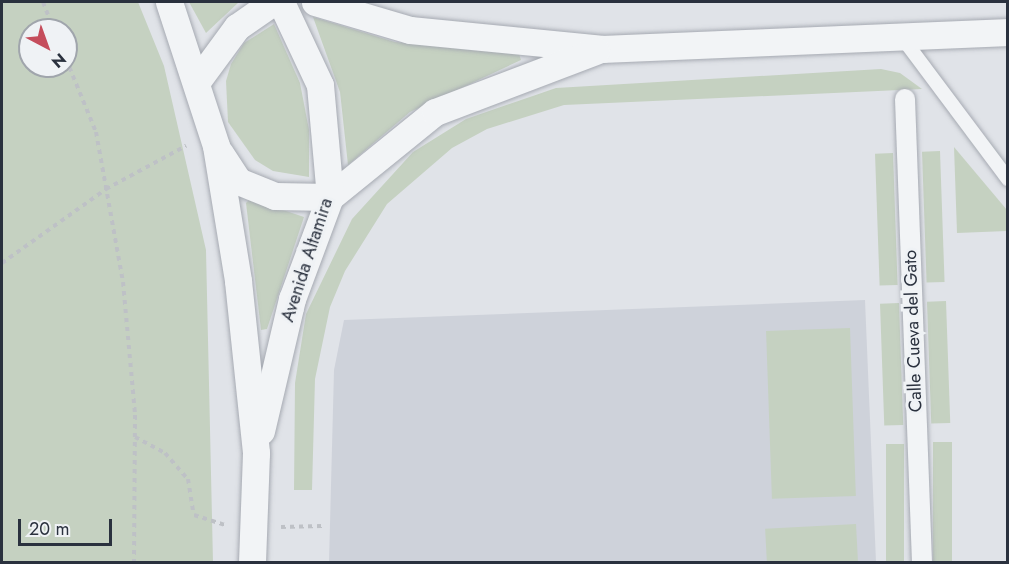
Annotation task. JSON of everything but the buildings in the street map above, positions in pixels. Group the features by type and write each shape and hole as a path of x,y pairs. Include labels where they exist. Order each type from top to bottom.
{"street":[{"name":"Avenida Altamira","path":"169,2 198,80 214,142 238,281 256,453 256,530 252,562"},
{"path":"198,80 237,27 273,2"},
{"name":"Avenida Altamira","path":"256,453 292,300 330,197 320,85 281,2"},
{"path":"315,2 410,30 603,49 1008,32"},
{"path":"214,142 238,181 275,196 330,197 435,112 603,49"},
{"name":"Calle Cueva del Gato","path":"905,99 922,562"},
{"name":"Avenida Altamira","path":"256,530 262,562"}],"lane":[{"path":"901,36 1008,179"}],"path":[{"path":"43,2 49,18"},
{"path":"74,78 96,132 123,282 135,437 134,562"},
{"path":"2,263 106,189 186,146 214,142"},
{"path":"135,437 165,453 188,479 194,515 214,524 256,530 322,526"}],"shaded area":[{"path":"865,300 876,562 329,562 334,370 344,320"}],"green space":[{"path":"2,2 138,2 164,66 206,250 213,562 2,562"},
{"path":"189,2 239,2 206,33"},
{"path":"313,17 395,42 519,54 521,60 410,112 348,165 340,92"},
{"path":"274,24 300,83 309,130 309,177 273,171 255,160 228,122 226,81 231,64 244,43"},
{"path":"881,69 900,73 922,89 564,105 487,129 452,148 387,204 345,271 330,307 315,379 312,490 294,490 295,383 306,314 352,219 413,152 466,119 556,88"},
{"path":"954,147 1007,210 1007,231 957,233"},
{"path":"940,151 945,282 927,283 922,152"},
{"path":"893,153 898,285 880,286 875,154"},
{"path":"250,199 304,217 267,329 261,330 246,203"},
{"path":"946,301 950,423 931,424 927,302"},
{"path":"899,303 903,425 884,426 880,304"},
{"path":"850,328 856,496 772,499 766,331"},
{"path":"933,442 952,442 952,562 933,562"},
{"path":"886,444 904,444 904,562 886,562"},
{"path":"856,524 858,562 767,562 765,529"}]}
